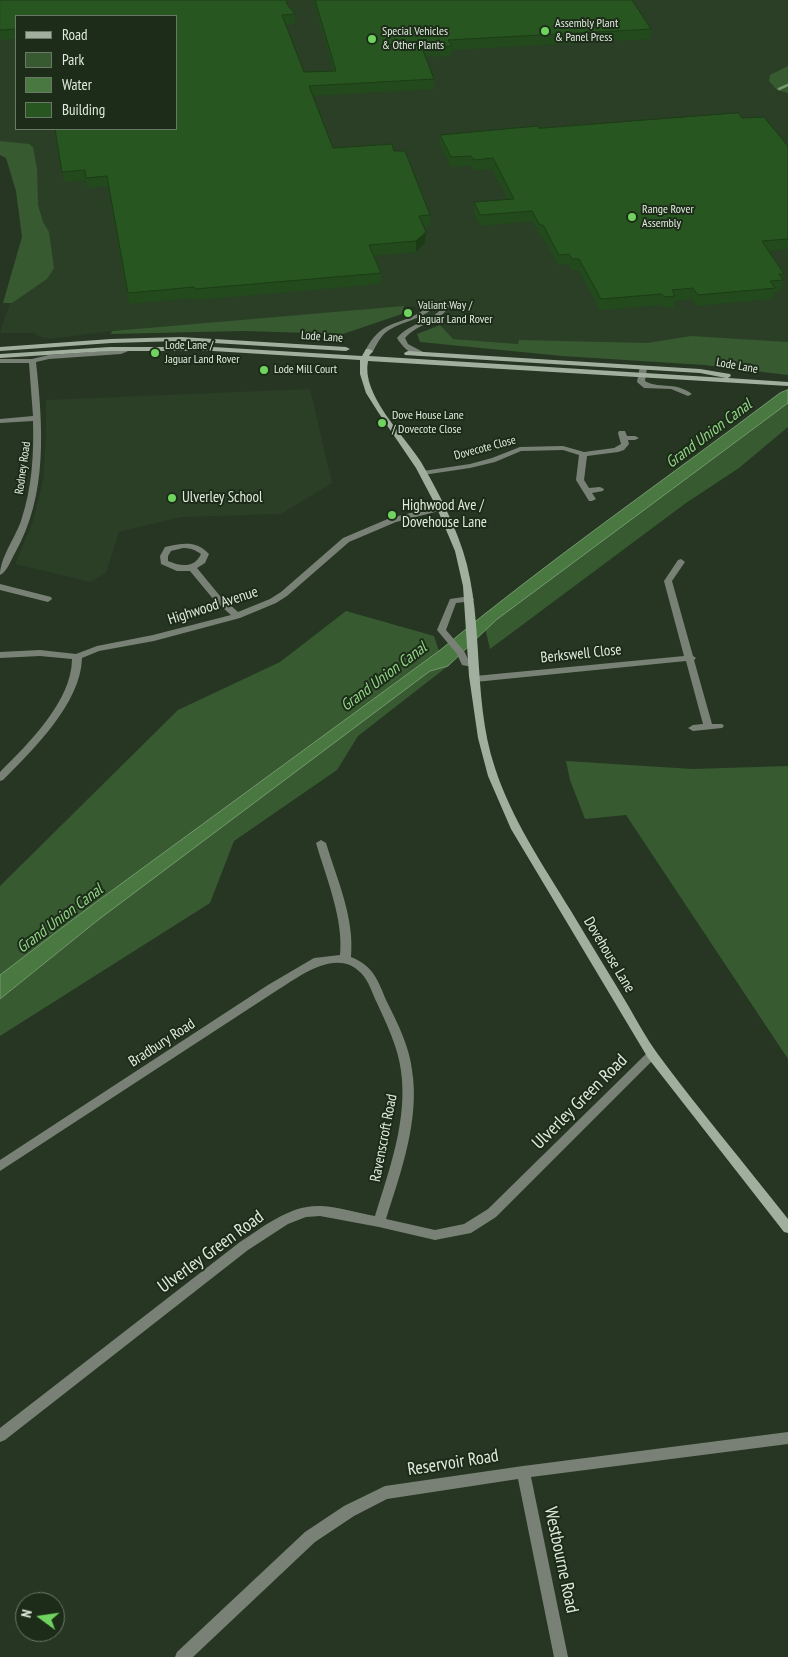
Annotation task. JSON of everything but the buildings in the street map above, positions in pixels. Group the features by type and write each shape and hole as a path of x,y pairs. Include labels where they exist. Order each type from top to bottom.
{"main road":[{"name":"Lode Lane","path":"0,350 112,341 181,339 367,354 642,372 700,371 767,383 786,384"},
{"name":"Lode Lane","path":"0,356 129,349 420,354 642,372"},
{"name":"Dovehouse Lane","path":"367,354 362,368 366,385 423,473 462,559 470,599 474,679 480,721 488,758 502,799 516,829 652,1055 788,1228"}],"street":[{"path":"367,354 380,332 418,315 431,307 434,302 448,304 445,310 438,316 405,332 401,338 405,345 420,354"},
{"name":"Lode Lane","path":"0,362 32,361 50,357 121,352 129,349"},
{"name":"Rodney Road","path":"1,568 18,539 31,496 39,454 38,418 32,361"},
{"name":"Lode Lane","path":"642,372 641,382 647,386 672,388 688,394"},
{"path":"0,420 38,418"},
{"name":"Dovecote Close","path":"423,473 495,460 520,449 563,448 583,454 622,448 625,444 623,436 635,438"},
{"path":"583,454 580,480 592,499"},
{"path":"587,491 600,489"},
{"name":"Highwood Avenue","path":"0,655 40,653 77,656 97,649 154,638 237,616 273,601 284,594 346,540 393,520 440,508"},
{"path":"681,562 668,580 691,658 708,726"},
{"path":"192,568 217,598 237,616"},
{"path":"0,587 48,598"},
{"path":"470,599 453,601 441,632 461,653 465,663 473,664"},
{"path":"0,778 26,752 56,714 75,679 78,663 77,656"},
{"name":"Berkswell Close","path":"474,679 691,658"},
{"path":"692,728 719,726"},
{"path":"322,843 344,925 348,952 345,959"},
{"name":"Bradbury Road","path":"0,1166 272,988 318,961 345,959"},
{"name":"Ravenscroft Road","path":"345,959 359,963 370,977 402,1049 408,1080 404,1126 391,1182 379,1222"},
{"name":"Ulverley Green Road","path":"0,1436 244,1246 284,1220 305,1212 320,1212 379,1222 435,1235 467,1229 492,1213 652,1055"},
{"name":"Reservoir Road","path":"182,1657 310,1537 349,1511 385,1493 523,1472 788,1438"},
{"name":"Westbourne Road","path":"523,1472 561,1657"}],"shaded area":[{"path":"0,0 788,0 788,345 518,344 453,339 440,325 413,306 112,331 51,339 34,333 0,333 30,243 18,163 0,151"},
{"name":"Ulverley School","path":"310,389 332,483 281,514 181,517 119,532 106,573 90,582 15,564 33,522 43,480 46,400"}],"green space":[{"path":"788,66 788,93 777,90 769,81 770,75"},
{"path":"0,141 29,144 33,147 37,169 38,205 43,222 49,232 54,268 47,279 12,303 3,303 22,237 16,191 6,158 0,155"},
{"path":"404,306 402,314 343,334 242,331 111,334 112,331"},
{"path":"440,325 453,339 518,344 519,340 647,343 691,336 788,342 788,375 704,365 562,356 420,342 417,334"},
{"path":"788,403 788,427 739,468 686,503 490,649 485,628"},
{"path":"346,611 434,636 439,651 80,914 0,975 0,886 178,710 280,662"},
{"path":"448,666 358,736 337,770 234,841 210,903 0,1036 0,999 98,920 430,671"},
{"path":"566,761 693,769 788,766 788,1059 626,815 585,819 570,780"}],"water":[{"path":"788,390 788,403 496,620 448,666 430,671 98,920 0,999 0,975 80,914 439,651 608,520 780,393"}],"waterway":[{"path":"779,89 788,85"}],"place":[{"name":"Assembly Plant & Panel Press","path":"545,31"},
{"name":"Special Vehicles & Other Plants","path":"372,39"},
{"name":"Range Rover Assembly","path":"632,217"},
{"name":"Valiant Way / Jaguar Land Rover","path":"408,313"},
{"name":"Lode Lane / Jaguar Land Rover","path":"155,353"},
{"name":"Lode Mill Court","path":"264,370"},
{"name":"Dove House Lane / Dovecote Close","path":"382,423"},
{"name":"Ulverley School","path":"172,498"},
{"name":"Highwood Ave / Dovehouse Lane","path":"392,515"}],"water label":[{"name":"Grand Union Canal","path":"709,434"},
{"name":"Grand Union Canal","path":"384,677"},
{"name":"Grand Union Canal","path":"60,919"}]}
